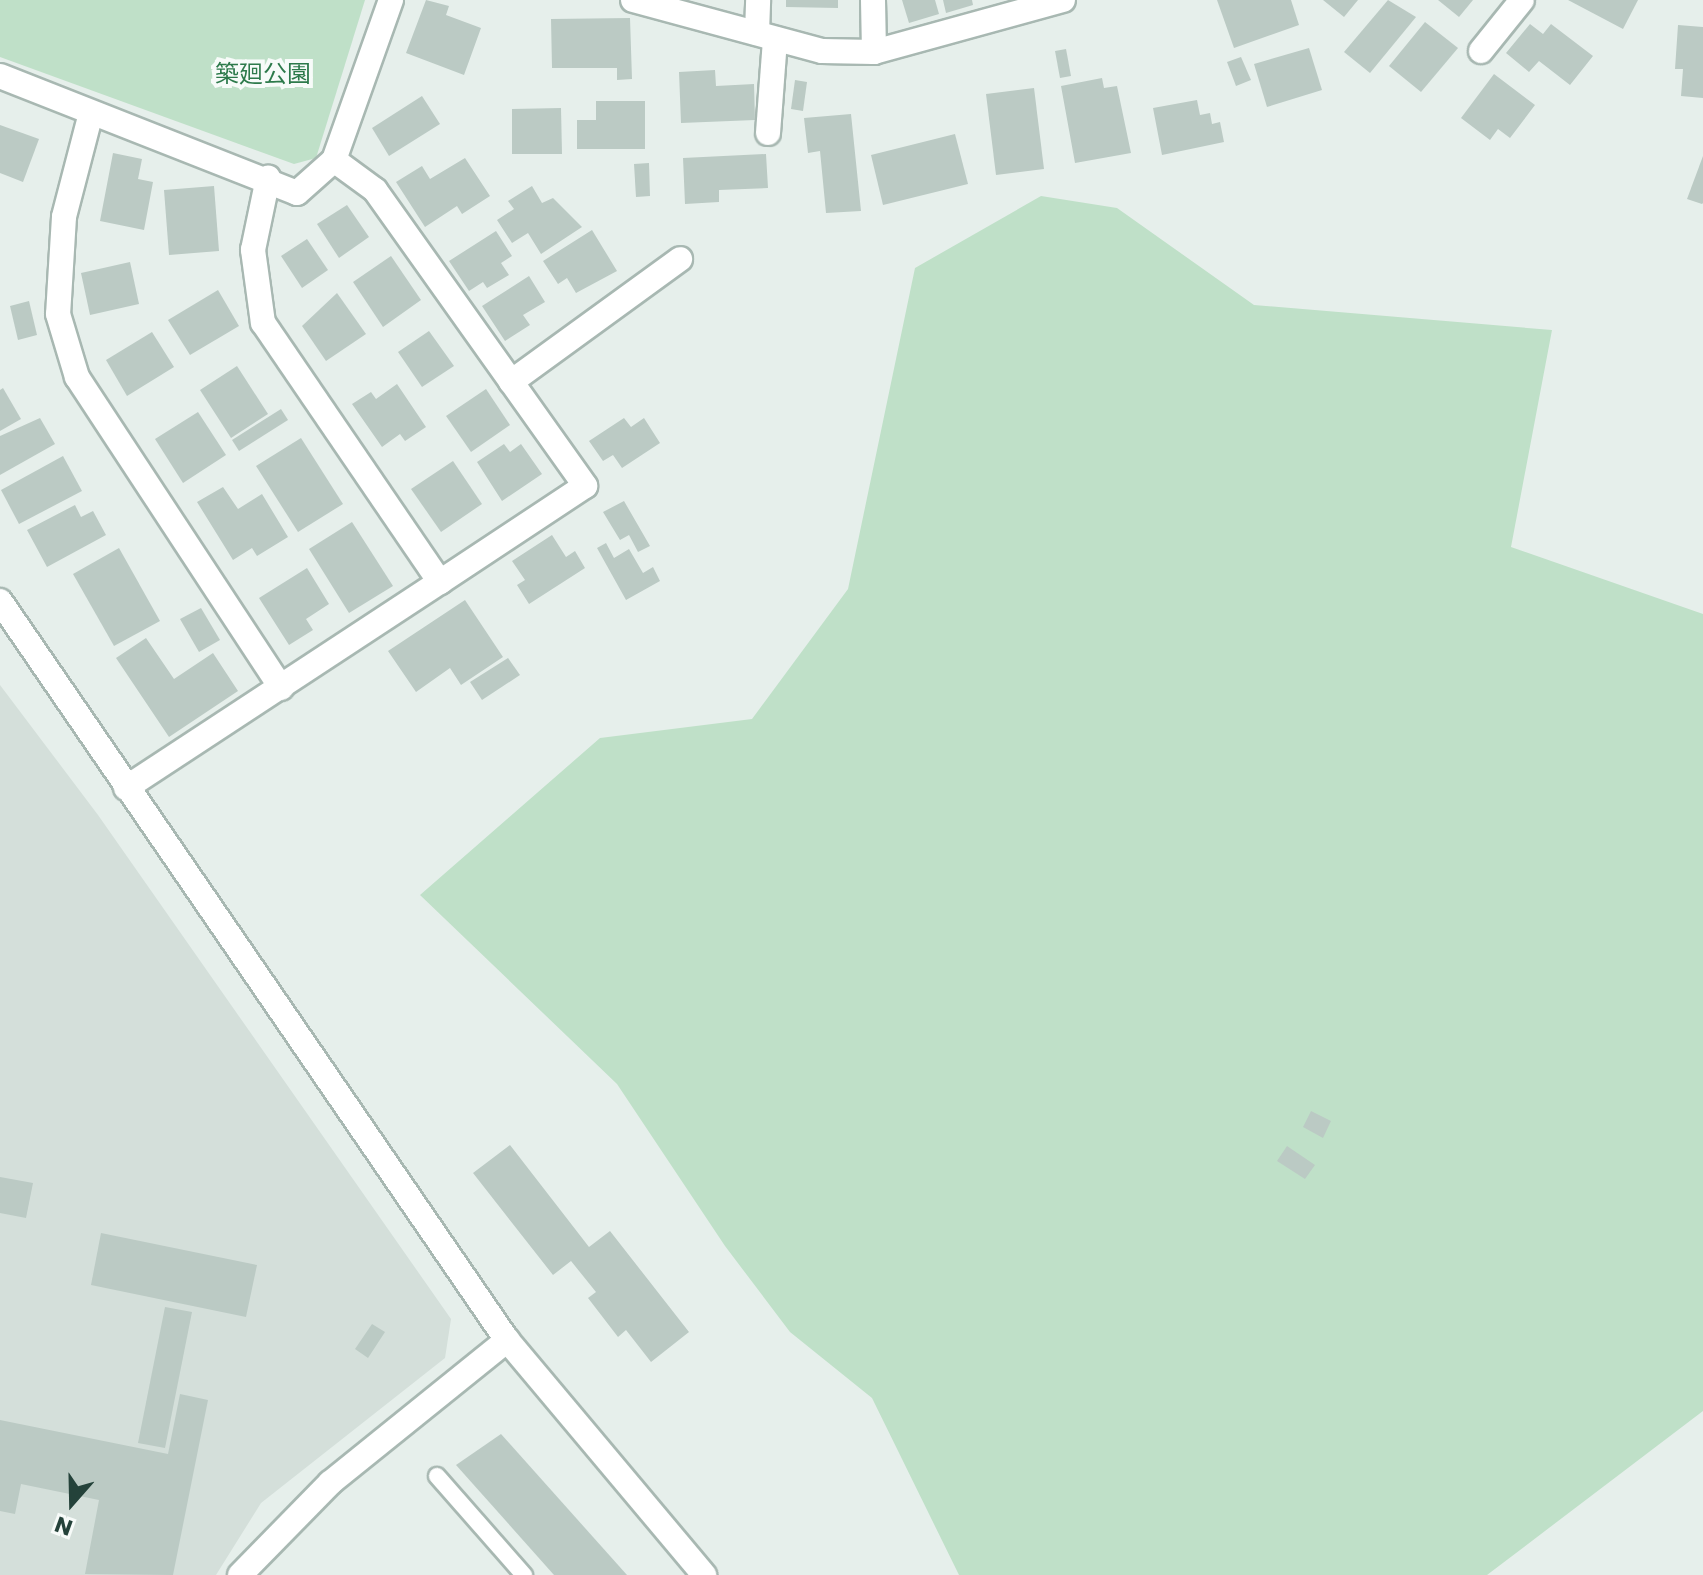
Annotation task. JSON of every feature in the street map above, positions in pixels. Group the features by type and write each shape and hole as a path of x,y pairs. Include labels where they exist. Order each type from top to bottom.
{"street":[{"path":"0,76 268,178 297,193 334,160 391,0"},
{"path":"633,0 822,51 874,52 1063,0"},
{"path":"758,0 766,36 768,133"},
{"path":"873,0 874,52"},
{"path":"1481,51 1522,0"},
{"path":"91,113 64,217 58,314 77,377 281,688"},
{"path":"126,788 585,486 375,190 334,160"},
{"path":"268,178 253,250 263,323 440,582"},
{"path":"511,382 680,259"},
{"path":"0,601 507,1340 704,1575"},
{"path":"240,1575 330,1483 507,1340"}],"lane":[{"path":"437,1476 524,1575"}],"shaded area":[{"path":"0,685 98,815 451,1319 445,1358 261,1503 216,1575 0,1575"}],"green space":[{"name":"築廻公園","path":"0,0 365,0 316,158 294,164 0,57"},
{"path":"1041,196 1117,208 1254,305 1552,330 1511,547 1703,614 1703,1411 1487,1575 959,1575 872,1398 790,1332 725,1246 617,1084 420,895 600,738 752,719 848,589 915,268"}],"building":[{"path":"426,0 449,6 446,15 481,28 464,75 406,53"},
{"path":"786,0 838,0 838,8 786,7"},
{"path":"902,0 935,0 939,14 909,23"},
{"path":"943,0 972,0 973,5 946,13"},
{"path":"1217,0 1291,0 1299,25 1234,48"},
{"path":"1323,0 1358,0 1344,17"},
{"path":"1388,0 1416,17 1370,73 1344,52"},
{"path":"1438,0 1473,0 1459,17"},
{"path":"1568,0 1638,0 1623,29"},
{"path":"630,18 632,79 617,80 617,68 552,68 551,19"},
{"path":"1425,22 1458,48 1421,92 1389,66"},
{"path":"1530,24 1543,34 1551,24 1593,56 1570,85 1539,61 1529,72 1506,53"},
{"path":"1678,25 1703,27 1703,98 1681,96 1683,69 1675,69"},
{"path":"1309,48 1322,90 1267,107 1254,64"},
{"path":"1066,49 1071,76 1060,78 1055,51"},
{"path":"1241,57 1251,80 1236,86 1227,62"},
{"path":"715,70 716,86 754,84 755,120 681,123 679,72"},
{"path":"1494,74 1535,105 1510,138 1498,129 1490,140 1461,118"},
{"path":"1102,78 1104,88 1117,86 1131,153 1075,163 1061,86"},
{"path":"795,80 807,82 803,111 791,109"},
{"path":"1034,88 1044,169 996,175 986,94"},
{"path":"422,96 440,124 389,156 372,128"},
{"path":"1197,100 1200,115 1210,113 1212,124 1220,122 1224,142 1162,155 1153,108"},
{"path":"596,101 645,101 645,149 577,149 577,120 596,120"},
{"path":"561,108 562,154 512,154 512,109"},
{"path":"851,114 861,211 826,213 820,151 808,153 804,118"},
{"path":"0,125 39,139 23,182 0,173"},
{"path":"955,134 968,184 883,205 871,155"},
{"path":"113,153 142,159 138,179 153,182 144,230 100,221"},
{"path":"766,154 768,188 719,190 719,202 685,204 683,158"},
{"path":"1703,156 1703,203 1702,204 1687,199"},
{"path":"465,158 490,196 462,214 457,206 425,227 396,182 422,166 430,179"},
{"path":"649,163 650,196 636,197 634,164"},
{"path":"214,186 219,251 169,255 164,190"},
{"path":"532,186 542,203 553,198 582,227 541,254 528,233 512,243 497,220 514,209 508,201"},
{"path":"347,205 369,237 339,258 317,224"},
{"path":"592,230 617,271 576,293 567,278 558,284 543,261"},
{"path":"496,231 512,256 501,263 509,275 487,288 483,282 469,291 449,261"},
{"path":"307,239 328,270 302,288 281,256"},
{"path":"391,256 421,300 383,327 353,282"},
{"path":"130,262 139,304 90,315 81,273"},
{"path":"529,276 545,302 523,315 530,325 505,341 482,306"},
{"path":"218,290 239,326 190,355 168,320"},
{"path":"337,293 366,334 326,361 302,326"},
{"path":"29,301 37,335 18,340 10,306"},
{"path":"429,331 454,366 422,387 398,352"},
{"path":"152,332 174,367 127,396 106,360"},
{"path":"237,366 268,414 231,438 200,390"},
{"path":"397,384 426,427 405,441 400,434 382,447 352,404 371,392 376,399"},
{"path":"3,388 21,419 0,431 0,390"},
{"path":"486,389 510,425 471,452 446,416"},
{"path":"281,409 288,420 239,451 232,440"},
{"path":"198,412 226,455 183,483 155,439"},
{"path":"40,418 55,444 0,475 0,436"},
{"path":"624,418 631,427 644,418 660,443 622,468 613,455 603,461 589,441"},
{"path":"301,438 343,504 298,532 256,466"},
{"path":"504,444 510,452 521,444 542,474 502,501 477,462"},
{"path":"63,456 82,491 19,524 1,490"},
{"path":"453,461 482,504 441,532 411,489"},
{"path":"223,487 238,509 262,494 288,537 257,556 252,548 233,560 197,502"},
{"path":"624,501 650,546 638,552 629,535 620,540 603,512"},
{"path":"75,505 81,517 93,511 106,535 47,567 27,530"},
{"path":"352,522 393,586 349,613 309,549"},
{"path":"552,535 566,557 575,551 585,568 529,604 517,585 525,580 512,561"},
{"path":"606,543 614,558 629,549 643,573 653,567 660,581 626,600 597,548"},
{"path":"119,548 160,621 114,646 73,574"},
{"path":"307,568 329,604 306,619 313,630 289,645 259,598"},
{"path":"465,600 503,657 461,685 450,668 416,692 388,651"},
{"path":"201,608 220,640 199,652 180,619"},
{"path":"146,638 174,679 213,653 238,691 169,737 116,658"},
{"path":"508,658 520,675 482,700 470,682"},
{"path":"1311,1111 1331,1121 1323,1138 1303,1127"},
{"path":"510,1145 589,1247 610,1231 689,1332 651,1362 626,1330 618,1337 588,1298 596,1292 571,1261 553,1275 473,1173"},
{"path":"1287,1146 1315,1165 1305,1179 1277,1161"},
{"path":"0,1177 33,1183 26,1218 0,1213"},
{"path":"101,1233 257,1265 246,1317 91,1285"},
{"path":"165,1307 192,1312 165,1448 138,1443"},
{"path":"372,1324 385,1332 368,1358 355,1349"},
{"path":"180,1394 208,1400 173,1575 85,1574 99,1500 21,1484 15,1514 0,1511 0,1420 168,1454"},
{"path":"501,1434 627,1575 554,1575 456,1465"}]}
